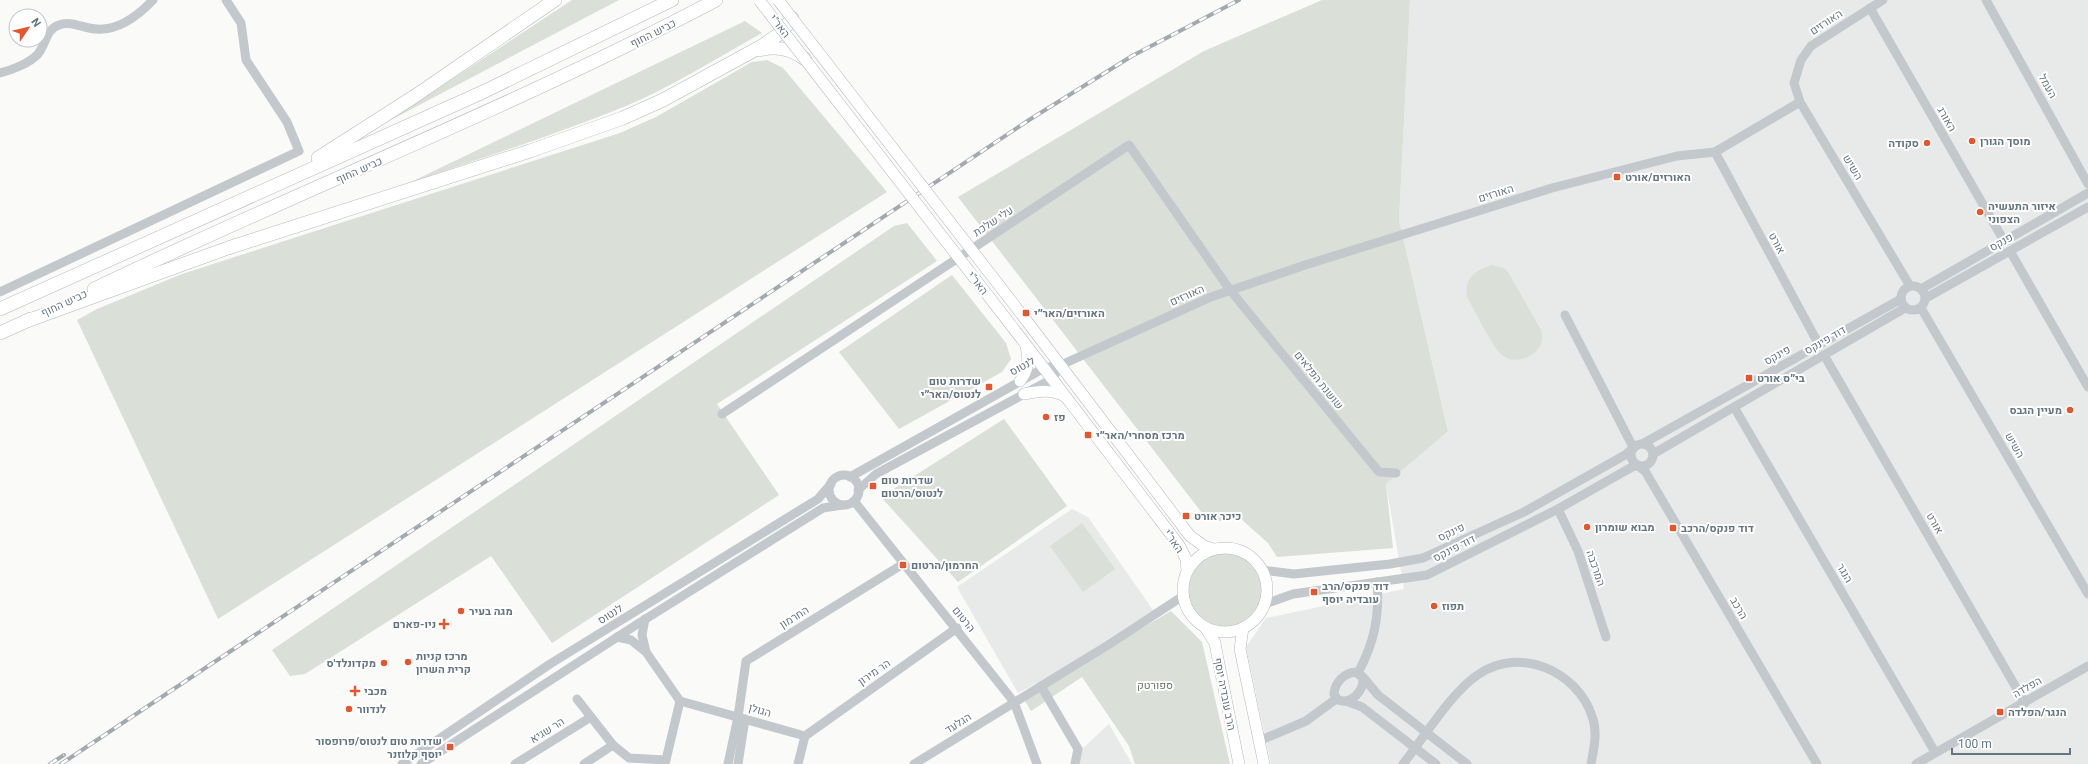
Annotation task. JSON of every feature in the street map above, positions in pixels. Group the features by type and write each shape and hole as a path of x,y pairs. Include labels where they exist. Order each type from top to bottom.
{"highway":[{"path":"257,193 378,121 554,0"},
{"name":"כביש החוף","path":"0,309 521,74 672,0"},
{"name":"כביש החוף","path":"0,333 120,276 512,101 607,56 716,0"},
{"path":"24,322 214,253 596,128 650,106 748,54 783,31 792,18"},
{"path":"748,54 762,49 781,48 792,51 804,59"}],"main road":[{"name":"האר\"י","path":"759,0 1025,343 1179,545 1186,559 1187,570"},
{"name":"האר\"י","path":"778,0 1030,324 1190,536 1204,546 1213,550"},
{"path":"1020,381 1028,369 1025,343"},
{"path":"1024,394 1044,390 1058,393 1066,397"},
{"path":"1226,548 1238,550 1250,556 1262,570 1267,585 1265,604 1254,621 1243,628 1224,633 1205,627 1190,614 1183,596 1183,583 1187,570 1195,560 1213,550 1226,548"},
{"name":"הרב עובדיה יוסף","path":"1205,627 1215,643 1239,764"},
{"path":"1243,628 1240,649 1264,764"}],"street":[{"path":"0,73 28,62 38,54 51,29 59,25 75,24 98,30 114,28 136,16 153,0"},
{"path":"0,292 299,151 287,122 246,60 241,23 226,0"},
{"name":"האורזים","path":"1061,366 1211,296 1304,265 1552,188 1677,156 1714,152 1800,102 1794,83 1801,60 1811,46 1883,0"},
{"name":"העמל","path":"1986,0 2088,184"},
{"name":"האורג","path":"1870,8 2004,241"},
{"name":"השיש","path":"1800,102 1910,286"},
{"name":"עלי שלכת","path":"722,414 1129,145 1230,290"},
{"name":"אורט","path":"1714,152 1819,345"},
{"path":"1921,289 1926,298 1921,308 1913,310 1906,308 1901,299 1903,291 1910,286 1921,289 2088,193"},
{"name":"פנקס","path":"1926,298 2088,207"},
{"path":"2010,251 2088,387"},
{"name":"שושנת הפלאים","path":"1230,290 1379,472 1396,473"},
{"name":"פינקס","path":"1644,443 1901,299"},
{"name":"דוד פינקס","path":"1653,454 1906,308"},
{"name":"השיש","path":"1921,308 2088,594"},
{"path":"1565,315 1632,448 1630,458 1638,466 1650,464 1653,454 1650,447 1644,443 1632,448"},
{"name":"אורט","path":"1824,355 2025,703"},
{"path":"421,764 645,619 823,508 842,505 854,501 858,490 876,474 1052,379 1061,366"},
{"name":"לנטוס","path":"850,477 1044,368 1061,366"},
{"name":"הנגר","path":"1734,407 1935,752"},
{"name":"פינקס","path":"1262,570 1294,574 1390,564 1423,558 1524,512 1625,455 1632,448"},
{"name":"דוד פינקס","path":"1265,604 1293,594 1428,575 1558,509 1632,467 1638,466"},
{"name":"הרכב","path":"1638,466 1645,471 1817,764"},
{"path":"842,505 834,501 829,493 831,484 837,478 850,477 856,482 858,490"},
{"name":"לנטוס","path":"402,764 550,664 818,499 831,484"},
{"name":"הרטום","path":"854,501 1014,702 1037,764"},
{"name":"המרכבה","path":"1558,509 1578,551 1606,637"},
{"name":"החרמון","path":"742,718 746,660 903,564"},
{"path":"1259,740 1302,724 1341,700 1352,698 1360,691 1363,684 1360,674 1376,628 1378,602 1377,582"},
{"name":"הגלעד","path":"914,764 1183,596"},
{"path":"645,619 642,635 646,652"},
{"name":"הר מירון","path":"805,736 956,628"},
{"path":"577,699 613,745 629,758 665,762 680,701 646,652 631,640 617,637"},
{"path":"1403,764 1457,694 1479,674 1502,663 1525,662 1554,671 1567,679 1582,696 1592,717 1596,740 1591,764"},
{"name":"הפלדה","path":"1916,764 2088,666"},
{"path":"1360,674 1347,674 1339,681 1334,690 1341,700 1362,707 1436,764"},
{"path":"1360,674 1378,696 1467,764"},
{"path":"1041,686 1078,749 1075,764"},
{"name":"הגולן","path":"680,701 805,736"},
{"name":"הר שגיא","path":"515,764 591,716"},
{"path":"728,764 742,718"},
{"path":"738,764 742,718"},
{"path":"798,764 805,736"},
{"path":"584,764 613,745"}],"shaded area":[{"path":"1410,0 2088,0 2088,764 1271,764 1246,647 1266,618 1404,589 1386,484 1448,430 1399,220"},
{"path":"1072,509 1088,517 1153,610 1056,673 1018,693 957,587"},
{"path":"1109,724 1132,764 1079,764 1082,749"}],"green space":[{"path":"572,0 619,0 387,122"},
{"path":"1322,0 1410,0 1399,220 1448,431 1386,484 1393,548 1277,557 1268,543 1241,519 1209,522 958,197 1204,51"},
{"path":"745,21 762,33 678,81 643,98 572,127 409,183"},
{"path":"767,60 783,68 887,192 218,619 77,320 97,309 182,274 620,133 656,117 752,62"},
{"path":"907,223 937,261 717,404 779,495 552,643 491,556 305,674 290,676 272,650 894,226"},
{"path":"1492,265 1504,268 1508,272 1541,330 1542,340 1540,346 1533,354 1526,358 1518,360 1509,359 1498,351 1467,297 1467,285 1472,276 1480,269"},
{"path":"952,275 1006,343 1011,359 1002,372 899,429 839,352"},
{"path":"1004,419 1067,506 958,582 881,497"},
{"path":"1082,523 1115,569 1083,592 1050,546"},
{"path":"1224,552 1238,555 1251,563 1259,576 1262,590 1259,604 1251,617 1238,625 1224,628 1210,625 1197,617 1189,604 1186,590 1189,576 1197,563 1210,555"},
{"name":"ספורטק","path":"1171,611 1202,642 1230,764 1135,764 1129,746 1082,677 1031,711 1023,698"}],"railway":[{"path":"61,764 1029,120 1132,56 1239,0"},
{"path":"50,764 64,755"}],"place":[{"name":"מוסך הגורן","path":"1972,141"},
{"name":"סקודה","path":"1927,143"},
{"name":"האורזים/אורט","path":"1617,177"},
{"name":"איזור התעשיה הצפוני","path":"1980,212"},
{"name":"האורזים/האר״י","path":"1026,313"},
{"name":"בי״ס אורט","path":"1749,378"},
{"name":"שדרות טום לנטוס/האר״י","path":"989,387"},
{"name":"מעיין הגבס","path":"2070,410"},
{"name":"פז","path":"1046,417"},
{"name":"מרכז מסחרי/האר״י","path":"1088,435"},
{"name":"שדרות טום לנטוס/הרטום","path":"873,486"},
{"name":"כיכר אורט","path":"1186,516"},
{"name":"מבוא שומרון","path":"1587,527"},
{"name":"דוד פנקס/הרכב","path":"1673,528"},
{"name":"החרמון/הרטום","path":"903,565"},
{"name":"דוד פנקס/הרב עובדיה יוסף","path":"1314,592"},
{"name":"תפוז","path":"1434,606"},
{"name":"מגה בעיר","path":"461,611"},
{"name":"ניו-פארם","path":"444,624"},
{"name":"מרכז קניות קרית השרון","path":"408,662"},
{"name":"מקדונלד'ס","path":"384,663"},
{"name":"מכבי","path":"355,691"},
{"name":"לנדוור","path":"349,709"},
{"name":"הנגר/הפלדה","path":"2000,712"},
{"name":"שדרות טום לנטוס/פרופסור יוסף קלוזנר","path":"450,747"}]}
